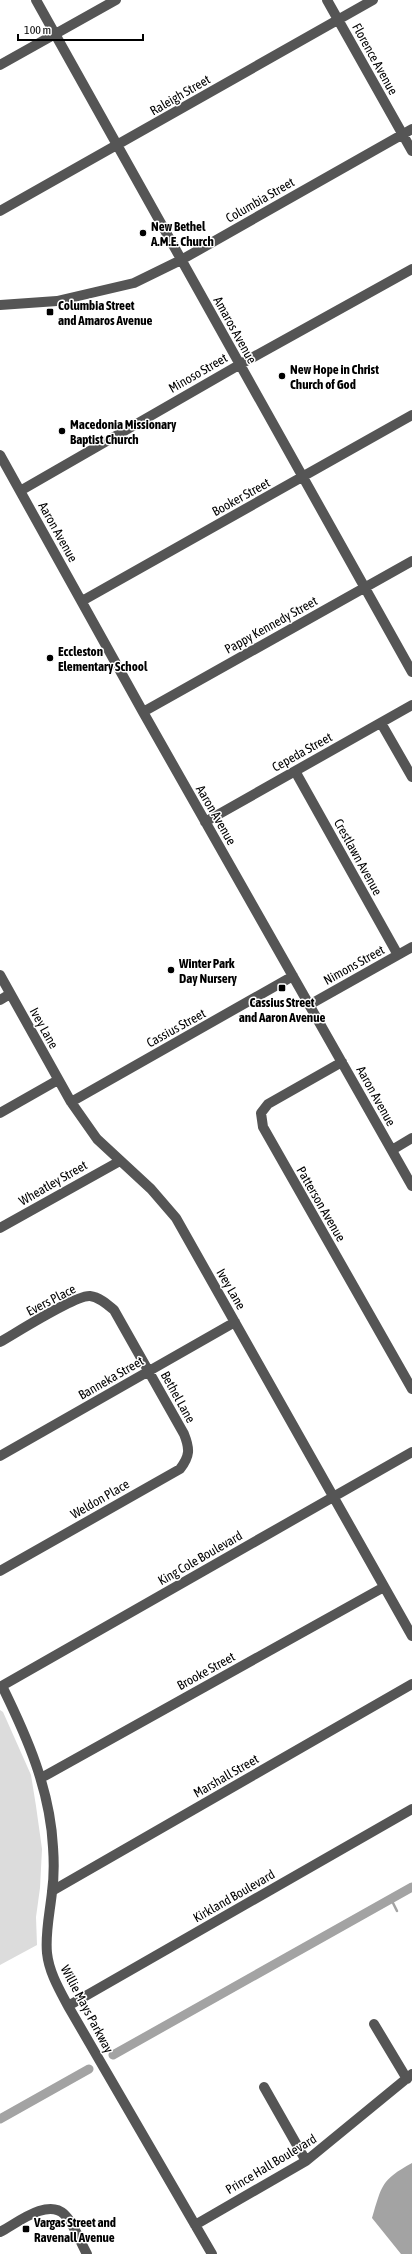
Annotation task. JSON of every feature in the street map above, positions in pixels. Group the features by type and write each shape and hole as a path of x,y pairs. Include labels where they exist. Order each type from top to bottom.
{"street":[{"name":"Amaros Avenue","path":"36,0 412,672"},
{"path":"0,65 116,0"},
{"name":"Florence Avenue","path":"327,0 407,132 412,151"},
{"name":"Raleigh Street","path":"0,211 374,0"},
{"name":"Columbia Street","path":"0,305 58,301 134,283 181,260 407,132"},
{"name":"Minoso Street","path":"20,491 239,365 412,269"},
{"name":"Booker Street","path":"82,601 412,415"},
{"name":"Aaron Avenue","path":"0,455 143,712 412,1186"},
{"name":"Pappy Kennedy Street","path":"143,712 412,561"},
{"name":"Cepeda Street","path":"205,822 412,705"},
{"path":"382,722 412,777"},
{"name":"Crestlawn Avenue","path":"295,771 398,955"},
{"name":"Nimons Street","path":"309,1005 412,947"},
{"name":"Ivey Lane","path":"0,976 71,1102 97,1139 151,1189 176,1218 412,1636"},
{"name":"Cassius Street","path":"71,1102 293,976"},
{"path":"0,1000 10,994"},
{"name":"Patterson Avenue","path":"342,1062 268,1104 261,1113 263,1127 412,1389"},
{"path":"0,1113 58,1080"},
{"path":"392,1150 412,1138"},
{"name":"Wheatley Street","path":"0,1228 120,1160"},
{"name":"Evers Place","path":"0,1342 75,1300 89,1296 99,1299 114,1310"},
{"name":"Bethel Lane","path":"114,1310 184,1434"},
{"name":"Banneka Street","path":"0,1456 235,1322"},
{"name":"Weldon Place","path":"0,1570 180,1468 188,1458 189,1448 184,1434"},
{"name":"King Cole Boulevard","path":"1,1686 412,1452"},
{"name":"Brooke Street","path":"41,1778 384,1586"},
{"name":"Marshall Street","path":"52,1890 412,1684"},
{"name":"Willie Mays Parkway","path":"1,1686 21,1724 41,1778 50,1820 53,1847 52,1890 47,1953 55,1983 212,2254"},
{"name":"Kirkland Boulevard","path":"68,2006 412,1809"},
{"path":"374,2024 409,2076"},
{"name":"Prince Hall Boulevard","path":"195,2224 306,2161 409,2076"},
{"path":"264,2087 306,2161"},
{"path":"0,2232 37,2212 52,2208 64,2214 87,2254"}],"shaded area":[{"path":"0,1710 3,1712 31,1775 42,1849 40,1888 36,1917 37,1945 0,1965"},
{"path":"412,2163 412,2254 401,2254 372,2218 384,2184 394,2174"}],"waterway":[{"path":"113,2055 412,1887"},
{"path":"391,1899 397,1911"},
{"path":"0,2119 89,2069"}],"place":[{"name":"New Bethel A.M.E. Church","path":"143,233"},
{"name":"Columbia Street and Amaros Avenue","path":"50,312"},
{"name":"New Hope in Christ Church of God","path":"282,376"},
{"name":"Macedonia Missionary Baptist Church","path":"62,431"},
{"name":"Eccleston Elementary School","path":"50,658"},
{"name":"Winter Park Day Nursery","path":"171,970"},
{"name":"Cassius Street and Aaron Avenue","path":"282,988"},
{"name":"Vargas Street and Ravenall Avenue","path":"26,2229"}]}
